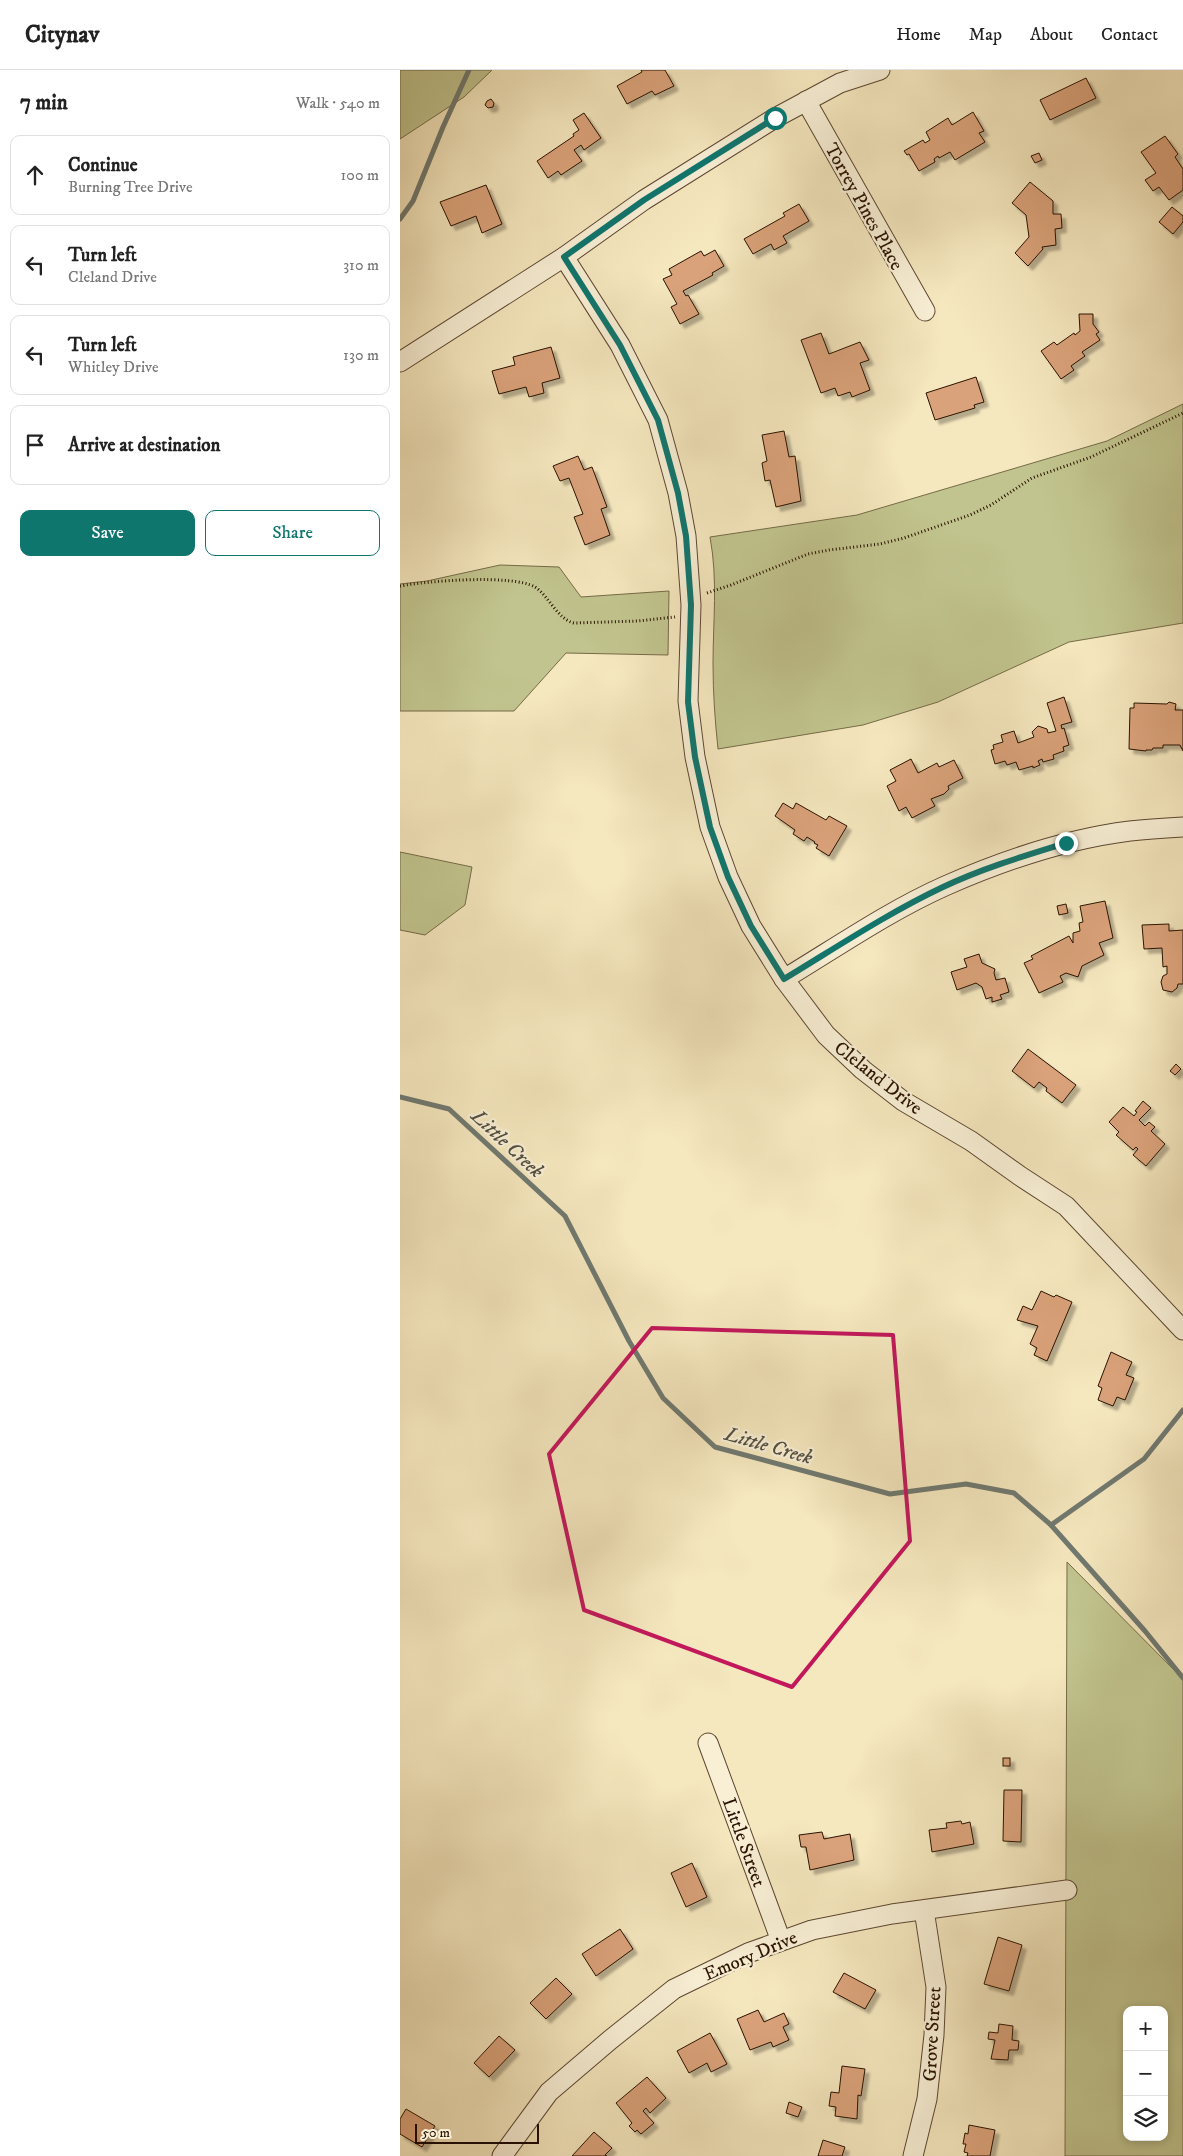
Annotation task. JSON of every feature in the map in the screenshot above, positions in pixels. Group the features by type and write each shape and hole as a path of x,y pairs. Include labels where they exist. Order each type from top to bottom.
{"street":[{"path":"400,362 564,257 644,200 775,118 840,83 880,70"},
{"name":"Torrey Pines Place","path":"806,101 925,311"},
{"name":"Cleland Drive","path":"564,257 620,345 658,420 678,493 686,536 691,605 688,702 695,757 708,819 728,877 751,926 784,979 826,1035 863,1070 903,1101 971,1141 1066,1206 1183,1330"},
{"path":"784,979 899,910 944,886 1004,861 1066,843 1130,831 1183,827"},
{"name":"Little Street","path":"708,1743 782,1941"},
{"name":"Emory Drive","path":"502,2156 549,2092 610,2040 674,1989 748,1953 812,1930 924,1910 1067,1890"},
{"name":"Grove Street","path":"913,2156 927,2099 934,2035 936,1987 924,1910"}],"path":[{"path":"703,594 731,585 808,554 880,544 904,538 970,514 991,504 1032,478 1070,466 1183,413"},
{"path":"400,586 442,580 525,583 540,591 565,619 574,623 638,621 680,617"}],"highlighted area":[{"path":"652,1328 893,1335 910,1541 792,1687 584,1610 549,1454"}],"green space":[{"path":"400,70 492,70 464,97 400,139"},
{"path":"1183,404 1183,623 1069,642 938,702 863,725 718,749 713,675 714,569 710,537 857,515 1107,441"},
{"path":"500,565 559,567 581,597 669,591 668,655 566,653 514,711 400,711 400,584 427,581"},
{"path":"400,852 472,867 465,905 425,935 400,930"},
{"path":"1067,1562 1183,1679 1183,2156 1065,2156"}],"building":[{"path":"641,70 665,70 674,86 655,95 652,91 627,104 617,86 642,72"},
{"path":"1086,78 1096,98 1050,120 1040,100"},
{"path":"491,99 494,103 493,107 488,108 485,105"},
{"path":"973,112 984,131 979,133 985,142 955,160 950,152 939,158 938,156 934,159 935,162 919,171 909,154 907,155 904,151 923,140 925,143 930,140 926,132 948,118 952,125"},
{"path":"584,113 601,138 584,150 581,145 574,150 582,161 561,175 558,171 548,178 537,161 574,136 573,134 579,130 573,120"},
{"path":"1165,136 1178,154 1175,157 1183,169 1183,190 1169,200 1159,187 1153,191 1145,180 1156,173 1141,152"},
{"path":"1039,153 1042,160 1035,163 1031,156"},
{"path":"1030,182 1053,201 1053,214 1061,214 1062,228 1055,229 1056,245 1042,247 1043,249 1028,266 1015,253 1029,237 1026,215 1012,203"},
{"path":"486,185 502,224 482,233 476,216 451,226 440,202"},
{"path":"799,204 809,221 783,236 787,243 774,250 771,244 753,254 744,239 785,216 783,213"},
{"path":"1172,207 1183,216 1183,222 1173,234 1159,222"},
{"path":"715,250 724,266 712,273 713,275 683,291 686,296 688,295 699,314 680,324 671,307 677,304 663,279 672,275 669,269 701,251 704,256"},
{"path":"1079,314 1093,314 1093,324 1099,332 1096,334 1100,340 1082,352 1085,356 1071,366 1074,370 1061,379 1041,351 1054,342 1057,345 1080,331"},
{"path":"821,333 829,354 860,342 869,360 860,363 870,390 852,397 850,392 838,396 835,388 821,393 801,340"},
{"path":"551,347 560,378 542,383 544,393 529,397 526,387 499,394 492,371 515,365 513,357"},
{"path":"976,377 984,402 974,405 975,408 935,420 926,393"},
{"path":"784,431 789,457 795,456 801,501 776,507 770,480 765,481 762,463 767,461 762,435"},
{"path":"578,456 584,470 592,467 607,507 601,509 610,535 585,545 574,517 583,514 569,478 560,481 553,466"},
{"path":"1064,697 1072,722 1061,725 1062,729 1064,728 1069,745 1063,747 1064,751 1053,755 1054,759 1043,762 1042,759 1038,761 1040,765 1033,768 1033,766 1019,770 1016,762 1007,765 1005,761 995,764 991,750 994,749 993,745 1003,742 1001,735 1014,731 1018,743 1034,737 1032,732 1038,726 1047,729 1048,733 1056,731 1047,703"},
{"path":"1169,702 1176,704 1175,710 1183,710 1183,751 1180,745 1163,745 1163,748 1153,748 1146,751 1129,749 1130,708 1134,708 1134,703 1167,704"},
{"path":"911,759 918,773 937,763 939,767 954,760 963,778 948,786 949,789 944,794 931,799 935,806 912,818 906,807 899,811 887,786 896,781 890,770"},
{"path":"783,803 793,809 796,803 826,820 829,816 847,826 829,856 816,848 818,845 807,837 804,841 793,834 795,830 775,816"},
{"path":"1105,901 1113,938 1099,943 1104,955 1082,966 1078,977 1066,973 1060,976 1063,982 1039,993 1024,963 1033,959 1031,956 1069,936 1073,943 1073,933 1080,931 1079,923 1083,922 1080,906"},
{"path":"1066,904 1068,913 1059,915 1057,906"},
{"path":"1169,924 1169,931 1183,930 1183,984 1178,984 1177,988 1172,992 1163,990 1161,982 1163,976 1167,974 1167,966 1163,967 1162,948 1144,949 1142,925"},
{"path":"979,954 982,963 995,969 996,980 1005,978 1009,992 1000,995 1002,999 992,1002 992,997 986,999 982,987 976,983 957,990 951,972 967,967 964,959"},
{"path":"1028,1049 1076,1085 1062,1103 1046,1091 1047,1088 1039,1082 1034,1088 1012,1071"},
{"path":"1176,1064 1181,1069 1175,1075 1170,1071"},
{"path":"1143,1101 1151,1108 1139,1120 1145,1126 1149,1122 1155,1127 1151,1131 1165,1144 1146,1166 1133,1155 1138,1149 1136,1147 1133,1150 1116,1135 1119,1132 1109,1122 1123,1107 1134,1116 1137,1112 1135,1111"},
{"path":"1041,1291 1072,1302 1047,1361 1034,1355 1037,1348 1030,1344 1038,1326 1017,1320 1023,1306 1032,1310"},
{"path":"1111,1352 1132,1362 1126,1375 1134,1378 1125,1400 1117,1397 1113,1406 1098,1400 1102,1388 1098,1386"},
{"path":"1003,1758 1010,1758 1010,1766 1003,1766"},
{"path":"1004,1790 1022,1790 1021,1842 1003,1841"},
{"path":"961,1821 962,1824 970,1822 974,1844 932,1852 929,1830 947,1828 946,1823"},
{"path":"822,1832 824,1839 850,1834 854,1860 810,1870 806,1847 801,1847 799,1835"},
{"path":"692,1863 707,1897 686,1907 671,1873"},
{"path":"620,1929 633,1949 596,1976 582,1954"},
{"path":"998,1937 1022,1945 1009,1991 984,1984"},
{"path":"844,1973 876,1990 865,2009 833,1992"},
{"path":"556,1978 572,1994 546,2019 530,2003"},
{"path":"758,2010 764,2022 784,2013 789,2024 783,2027 789,2040 773,2047 771,2042 750,2050 737,2019"},
{"path":"999,2024 1013,2026 1012,2040 1019,2041 1018,2050 1009,2050 1008,2060 991,2059 995,2040 988,2039 989,2032 998,2033"},
{"path":"710,2033 727,2064 711,2072 707,2063 689,2073 677,2051"},
{"path":"499,2036 515,2050 489,2077 474,2063"},
{"path":"842,2066 865,2069 861,2096 858,2095 857,2119 835,2116 836,2107 829,2106 831,2092 839,2093"},
{"path":"647,2077 666,2098 650,2113 646,2108 643,2111 654,2123 641,2134 637,2130 635,2132 629,2126 632,2123 616,2103"},
{"path":"789,2102 802,2107 798,2117 786,2113"},
{"path":"406,2109 435,2126 422,2147 400,2134 400,2119"},
{"path":"969,2125 995,2130 990,2156 967,2156 968,2153 964,2152 966,2144 963,2144 965,2133 968,2134"},
{"path":"594,2132 612,2148 605,2155 607,2156 572,2156"},
{"path":"823,2140 845,2147 842,2156 818,2156"}],"waterway":[{"path":"400,219 413,201 443,127 469,70"},
{"name":"Little Creek","path":"400,1097 449,1109 565,1216 629,1341 663,1398 715,1447 890,1494 966,1484 1014,1493 1051,1525 1145,1631 1183,1678"},
{"path":"1051,1525 1144,1459 1183,1410"}],"route":[{"path":"775,118 644,200 564,257 593,299 620,345 658,420 678,493 686,536 690,582 691,646 688,702 695,757 710,827 728,877 751,926 784,979 899,910 944,886 1004,861 1066,843"}]}
